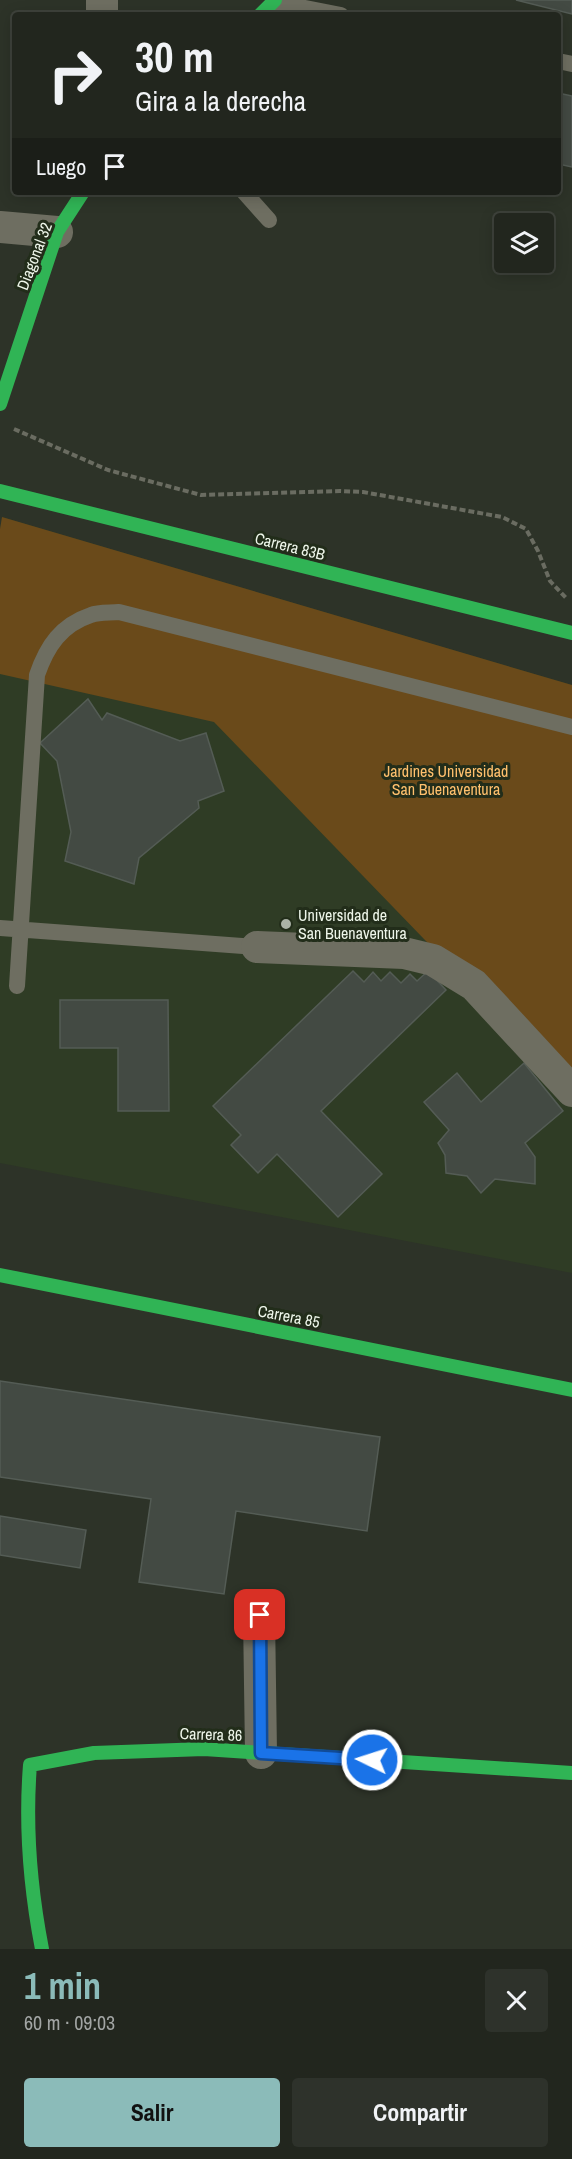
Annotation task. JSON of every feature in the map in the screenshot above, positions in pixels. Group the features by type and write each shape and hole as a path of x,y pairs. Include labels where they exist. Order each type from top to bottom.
{"street":[{"path":"263,12 275,1"},
{"name":"Diagonal 32","path":"0,404 57,232 81,195"},
{"path":"0,228 57,232"},
{"name":"Carrera 83B","path":"0,491 572,633"},
{"path":"257,947 404,952 433,960 474,985 572,1091"},
{"name":"Carrera 85","path":"0,1275 572,1390"},
{"path":"260,1615 261,1753"},
{"name":"Carrera 86","path":"42,1949 30,1886 27,1832 27,1790 30,1765 94,1753 150,1749 204,1749 572,1773"}],"lane":[{"path":"275,1 327,12"},
{"path":"247,195 269,220"},
{"path":"18,986 38,675 44,653 64,629 92,615 119,612 572,727"},
{"path":"0,928 257,947"}],"path":[{"path":"6,426 108,470 201,495 363,492 501,517 526,530 538,551 550,581 564,598 572,602"}],"shaded area":[{"name":"Universidad de San Buenaventura","path":"2,517 572,685 572,1273 0,1163 0,529"}],"green space":[{"name":"Jardines Universidad San Buenaventura","path":"2,517 572,685 572,1092 214,722 0,674 0,529"}],"building":[{"path":"516,0 572,0 572,14"},
{"path":"561,94 572,96 572,167 561,165"},
{"path":"88,699 102,720 107,713 180,741 206,733 224,791 198,801 199,808 139,858 134,884 65,861 71,832 57,761 40,743"},
{"path":"353,971 364,982 373,972 381,981 390,972 401,983 410,974 417,981 428,971 446,990 321,1111 382,1174 338,1217 277,1154 258,1173 231,1145 241,1135 213,1106"},
{"path":"60,1000 168,1000 169,1111 118,1111 118,1048 60,1048"},
{"path":"524,1063 563,1111 525,1143 535,1157 535,1184 495,1179 481,1193 467,1176 446,1173 445,1155 438,1143 449,1130 424,1102 457,1073 481,1102"},
{"path":"0,1381 380,1437 367,1531 236,1511 224,1594 139,1582 151,1499 0,1477"},
{"path":"0,1516 86,1530 80,1568 0,1555"}],"traffic: fast":[{"path":"263,12 275,0"},
{"path":"0,404 57,232 81,195"},
{"path":"0,491 572,633"},
{"path":"0,1275 572,1390"},
{"path":"42,1949 34,1903 30,1857 28,1812 30,1765 94,1753 204,1749 572,1773"}],"place":[{"name":"Universidad de San Buenaventura","path":"286,924"}],"route":[{"path":"260,1615 261,1753 372,1760"}]}
